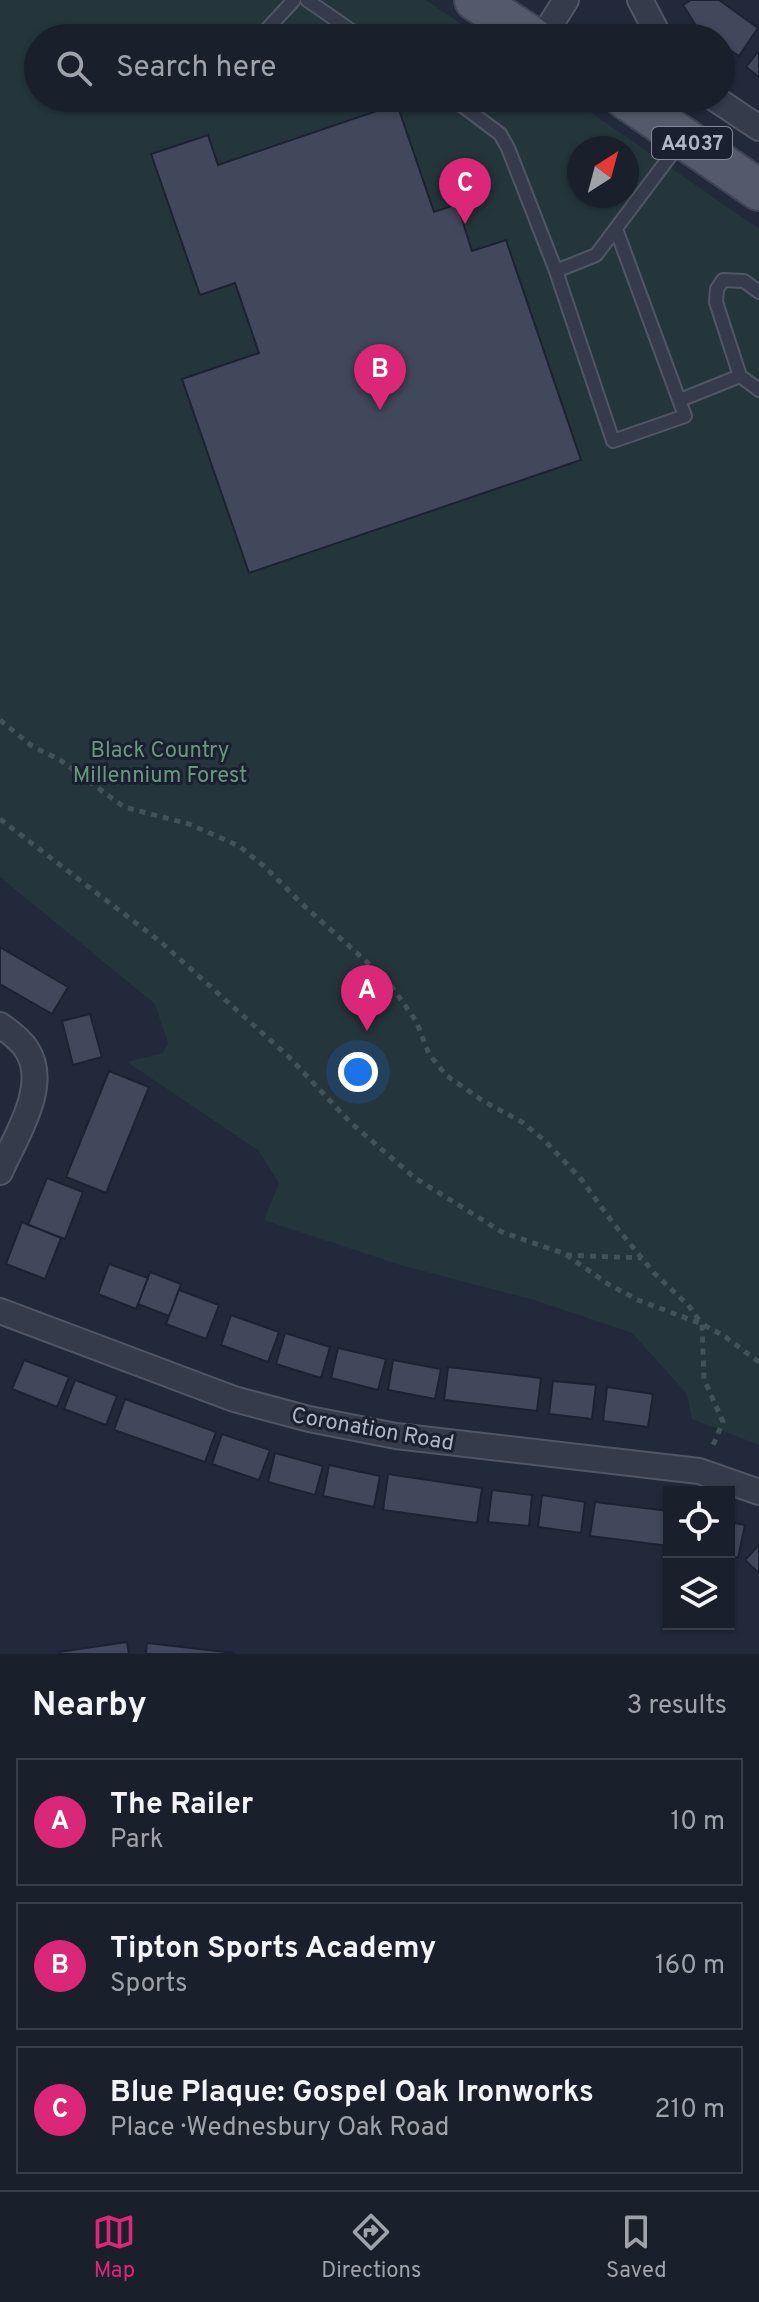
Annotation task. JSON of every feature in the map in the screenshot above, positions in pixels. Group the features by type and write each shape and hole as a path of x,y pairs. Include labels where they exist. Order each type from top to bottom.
{"main road":[{"path":"475,0 512,24"},
{"name":"A4037","path":"646,112 759,190"}],"street":[{"path":"551,24 566,0"},
{"path":"640,0 653,24"},
{"path":"735,112 759,128"},
{"path":"0,1025 28,1051 36,1071 35,1093 0,1172"},
{"name":"Coronation Road","path":"0,1311 234,1399 309,1419 396,1436 699,1471 759,1492"}],"lane":[{"path":"272,24 294,0"},
{"path":"307,0 342,24"},
{"path":"471,112 500,134 508,148 556,271 613,441 685,416 616,229"},
{"path":"556,271 596,255 684,137"},
{"path":"759,292 744,281 731,278 723,280 717,289 716,302 740,376 759,390"},
{"path":"680,400 740,376"}],"path":[{"path":"0,720 32,746 60,760 124,807 189,824 239,846 387,980 416,1021 429,1054 446,1075 483,1101 522,1122 581,1179 642,1258 689,1306 702,1324 704,1379 723,1422 717,1441 699,1471"},
{"path":"0,819 162,943 289,1057 351,1123 415,1178 502,1232 565,1254 608,1284 638,1300 702,1324 759,1362"},
{"path":"565,1254 642,1258"}],"green space":[{"name":"Black Country Millennium Forest","path":"0,0 426,0 461,24 24,24 24,112 590,112 625,136 567,136 567,208 639,208 639,146 759,229 759,1445 692,1419 687,1394 632,1333 534,1300 400,1265 264,1220 279,1183 258,1150 127,1062 163,1053 168,1043 155,1004 0,877"}],"building":[{"path":"691,0 719,0 758,28 739,56 735,53 735,24 695,24 683,5"},
{"path":"759,50 759,77 746,67"},
{"path":"374,112 400,112 434,212 457,204 472,251 506,240 581,460 249,573 182,379 259,353 235,283 200,295 151,154 208,135 218,165"},
{"path":"0,947 68,987 52,1014 0,984"},
{"path":"90,1014 102,1057 73,1065 62,1021"},
{"path":"109,1071 149,1087 106,1193 66,1177"},
{"path":"47,1178 83,1192 65,1239 28,1225"},
{"path":"22,1222 61,1238 45,1279 6,1264"},
{"path":"109,1264 148,1278 136,1309 98,1294"},
{"path":"150,1272 181,1284 169,1316 138,1304"},
{"path":"179,1290 219,1305 206,1339 166,1324"},
{"path":"231,1315 279,1332 268,1362 221,1345"},
{"path":"285,1333 330,1347 321,1378 276,1364"},
{"path":"338,1348 386,1359 378,1390 331,1378"},
{"path":"24,1360 69,1377 57,1407 12,1389"},
{"path":"393,1360 441,1369 435,1399 388,1390"},
{"path":"448,1367 541,1378 537,1411 444,1400"},
{"path":"75,1380 117,1396 106,1425 64,1409"},
{"path":"553,1381 596,1385 592,1419 549,1414"},
{"path":"607,1387 653,1394 648,1427 603,1421"},
{"path":"125,1399 216,1432 205,1462 114,1430"},
{"path":"222,1434 270,1450 259,1480 212,1464"},
{"path":"275,1453 323,1466 315,1495 268,1482"},
{"path":"329,1465 380,1476 374,1507 323,1496"},
{"path":"388,1474 482,1488 477,1523 383,1510"},
{"path":"492,1490 532,1495 529,1526 488,1522"},
{"path":"542,1495 585,1502 581,1533 538,1527"},
{"path":"595,1502 663,1510 663,1545 590,1536"},
{"path":"735,1523 745,1525 738,1558 735,1557"},
{"path":"759,1545 759,1573 745,1560"},
{"path":"127,1642 129,1654 59,1654 59,1652"},
{"path":"147,1643 234,1653 234,1654 146,1654"}],"place":[{"name":"Blue Plaque: Gospel Oak Ironworks","path":"465,224"},
{"name":"Tipton Sports Academy","path":"380,410"},
{"name":"The Railer","path":"367,1031"}]}
